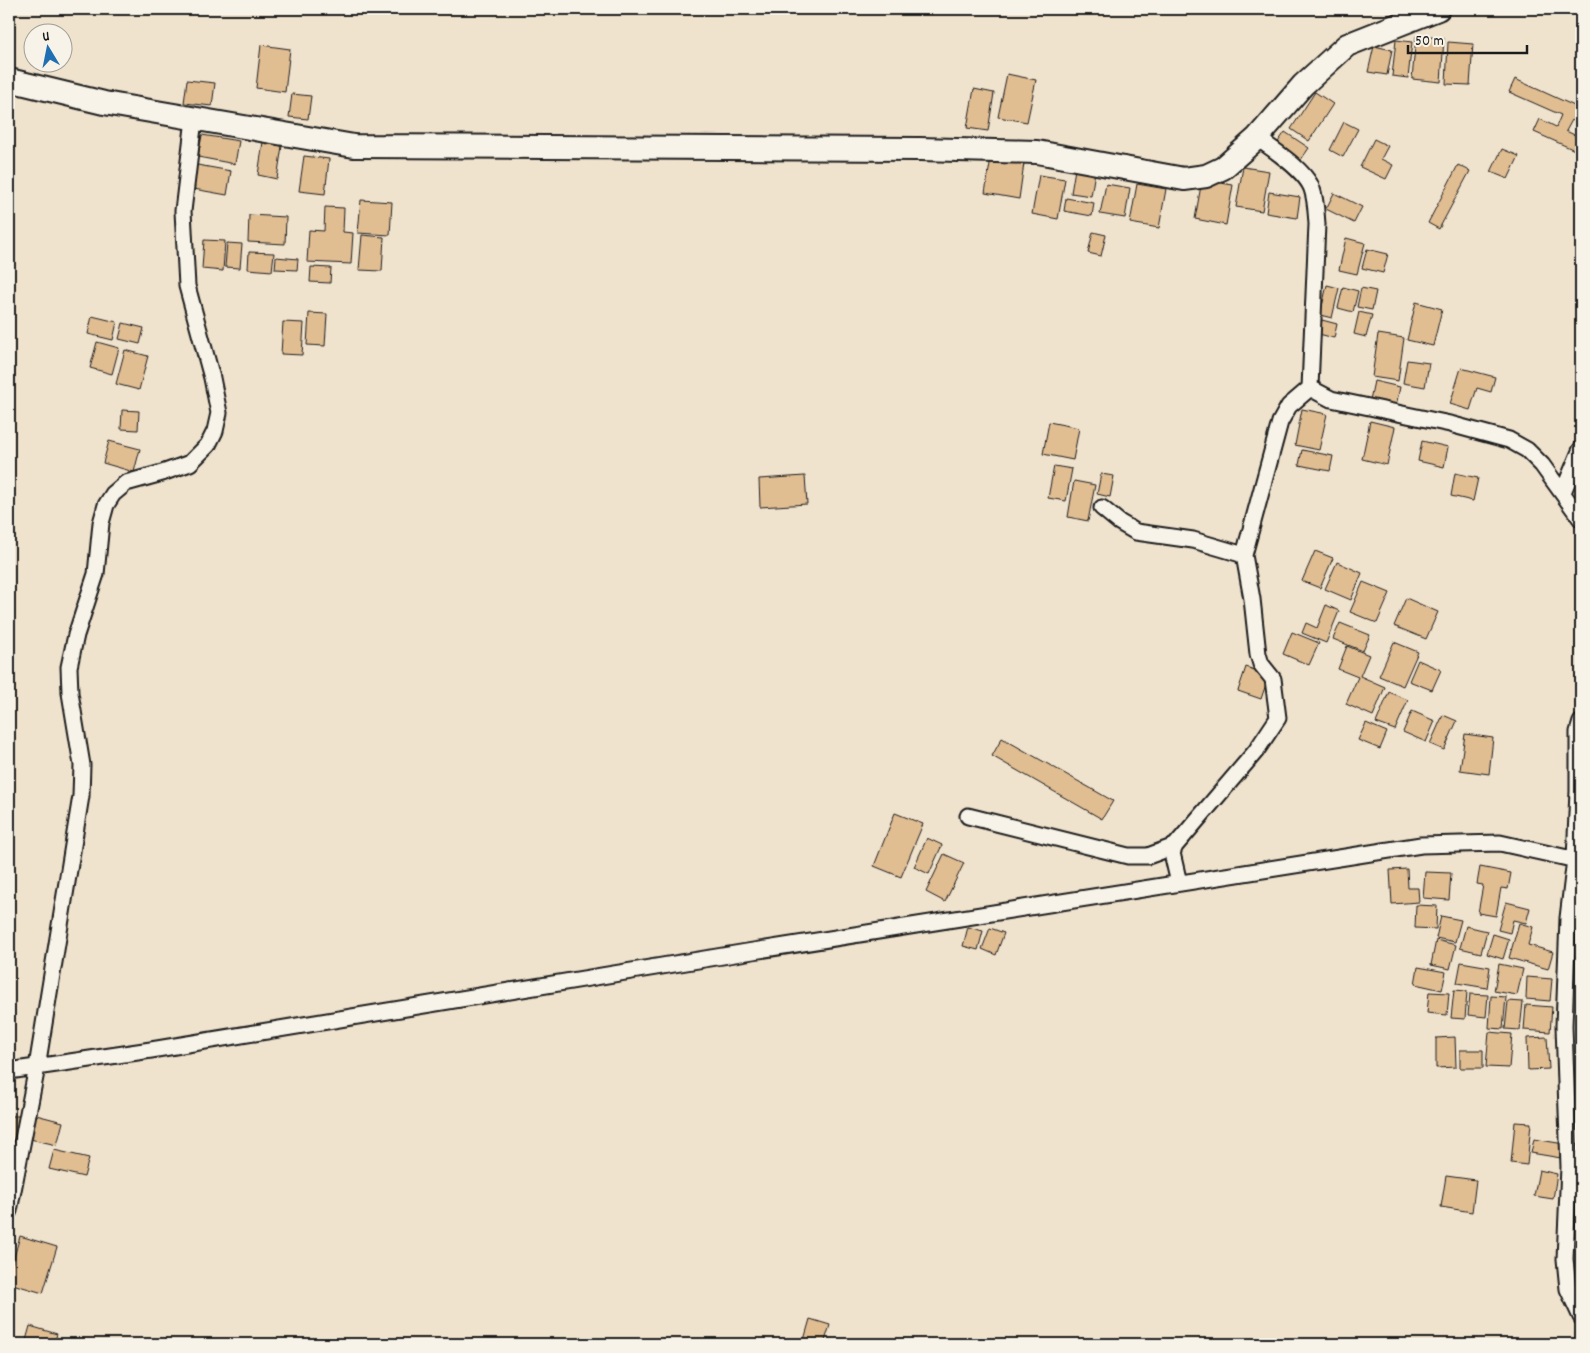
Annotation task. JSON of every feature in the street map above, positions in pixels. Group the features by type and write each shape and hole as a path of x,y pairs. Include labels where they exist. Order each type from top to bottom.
{"street":[{"path":"9,80 104,103 354,146 920,149 1037,152 1184,179 1206,176 1223,168 1257,138 1303,85 1347,45 1438,9"},
{"path":"9,1211 37,1066 81,796 82,766 70,693 68,667 76,635 96,574 101,523 106,505 113,494 126,483 162,473 190,462 208,445 215,431 219,413 212,378 187,286 183,211 194,119"},
{"path":"1178,883 1172,853 1176,846 1256,751 1278,718 1273,679 1261,664 1258,654 1252,599 1244,555 1280,422 1289,406 1310,388 1317,224 1316,204 1312,187 1292,164 1257,138"},
{"path":"1310,388 1331,399 1450,424 1509,440 1527,450 1542,464 1581,519"},
{"path":"1563,492 1581,449"},
{"path":"1102,508 1119,522 1136,532 1193,540 1244,555"},
{"path":"1581,722 1578,732 1578,860 1568,918 1564,1026 1569,1167 1565,1259 1568,1289 1581,1316"},
{"path":"968,816 1128,856 1148,856 1176,846"},
{"path":"9,1071 151,1050 1421,845 1500,843 1578,860"}],"building":[{"path":"1416,36 1444,38 1441,82 1412,79"},
{"path":"1396,40 1412,42 1408,78 1392,76"},
{"path":"1448,42 1473,44 1470,85 1446,84"},
{"path":"261,45 290,49 285,92 256,88"},
{"path":"1374,46 1392,50 1387,75 1368,72"},
{"path":"1007,74 1036,80 1027,122 998,117"},
{"path":"1515,79 1581,109 1581,124 1572,120 1566,131 1581,138 1577,151 1534,132 1540,119 1556,127 1561,115 1509,92"},
{"path":"187,80 215,83 212,106 184,103"},
{"path":"974,89 994,93 988,131 967,128"},
{"path":"1315,92 1333,104 1309,141 1291,129"},
{"path":"292,94 311,96 308,119 289,117"},
{"path":"1344,122 1358,129 1343,157 1330,150"},
{"path":"1285,132 1309,148 1298,164 1274,148"},
{"path":"202,135 239,141 235,164 198,157"},
{"path":"1374,139 1388,146 1381,159 1393,165 1386,179 1360,167"},
{"path":"263,142 282,146 277,179 258,175"},
{"path":"1502,149 1519,156 1508,179 1491,172"},
{"path":"304,156 329,159 325,194 299,191"},
{"path":"991,158 1024,163 1019,199 985,193"},
{"path":"192,164 231,171 227,195 188,188"},
{"path":"1458,165 1470,171 1439,229 1428,223"},
{"path":"1243,167 1269,171 1262,211 1236,207"},
{"path":"1075,169 1095,172 1091,196 1071,193"},
{"path":"1039,175 1065,179 1058,219 1032,214"},
{"path":"1202,180 1233,185 1226,225 1195,219"},
{"path":"1106,184 1130,188 1125,218 1100,214"},
{"path":"1137,184 1166,189 1159,228 1130,223"},
{"path":"1269,192 1300,197 1297,218 1266,213"},
{"path":"1334,193 1362,207 1354,223 1326,209"},
{"path":"1066,198 1094,203 1092,216 1064,211"},
{"path":"361,200 392,202 390,235 358,233"},
{"path":"325,207 344,208 343,232 353,233 351,264 307,262 309,230 324,231"},
{"path":"249,215 286,217 285,244 248,242"},
{"path":"1093,232 1106,235 1101,256 1088,253"},
{"path":"362,235 384,237 382,271 359,270"},
{"path":"1346,238 1365,243 1357,274 1339,270"},
{"path":"204,240 225,241 223,271 202,269"},
{"path":"227,243 242,244 240,268 225,267"},
{"path":"1367,249 1388,254 1383,273 1362,268"},
{"path":"249,252 274,253 272,271 248,269"},
{"path":"276,257 298,259 297,270 275,269"},
{"path":"311,267 331,268 330,283 310,282"},
{"path":"1327,285 1339,288 1332,318 1320,315"},
{"path":"1343,287 1358,291 1353,312 1338,308"},
{"path":"1361,288 1376,291 1372,310 1357,307"},
{"path":"1416,302 1442,309 1433,346 1407,340"},
{"path":"1359,312 1372,315 1366,337 1354,334"},
{"path":"309,313 327,314 325,346 307,345"},
{"path":"92,316 117,322 113,340 88,334"},
{"path":"1322,320 1337,324 1334,338 1319,334"},
{"path":"283,322 304,323 302,355 281,354"},
{"path":"123,323 144,328 140,344 119,339"},
{"path":"1378,334 1404,338 1398,381 1372,377"},
{"path":"97,342 119,348 112,374 90,368"},
{"path":"125,350 148,356 139,390 116,384"},
{"path":"1407,360 1429,363 1425,387 1403,383"},
{"path":"1461,368 1495,377 1491,392 1477,388 1470,410 1450,404"},
{"path":"1374,381 1400,387 1396,406 1370,400"},
{"path":"1302,409 1327,414 1319,450 1295,445"},
{"path":"122,410 139,411 138,430 121,429"},
{"path":"1370,421 1395,427 1387,465 1362,459"},
{"path":"1049,422 1079,428 1073,460 1043,454"},
{"path":"109,441 140,449 134,472 103,463"},
{"path":"1422,441 1448,447 1444,467 1418,461"},
{"path":"1302,450 1333,456 1330,471 1299,465"},
{"path":"1054,466 1072,469 1066,501 1048,498"},
{"path":"1455,473 1478,478 1473,501 1451,496"},
{"path":"1101,474 1114,476 1110,497 1097,494"},
{"path":"805,476 807,504 760,507 759,479"},
{"path":"1074,481 1095,485 1088,521 1068,517"},
{"path":"1315,551 1333,558 1320,588 1302,581"},
{"path":"1337,562 1362,573 1351,600 1325,589"},
{"path":"1363,582 1390,593 1377,623 1350,612"},
{"path":"1406,598 1438,612 1426,639 1394,626"},
{"path":"1326,605 1339,611 1326,643 1302,633 1306,623 1317,628"},
{"path":"1340,623 1370,635 1363,651 1333,639"},
{"path":"1292,632 1319,643 1309,665 1283,654"},
{"path":"1394,642 1418,652 1403,686 1379,676"},
{"path":"1347,646 1369,655 1360,676 1385,687 1373,716 1346,704 1358,677 1338,669"},
{"path":"1418,660 1441,670 1432,690 1409,681"},
{"path":"1246,667 1269,675 1261,699 1238,691"},
{"path":"1389,692 1408,700 1395,730 1376,723"},
{"path":"1412,711 1435,721 1426,742 1403,732"},
{"path":"1443,715 1457,721 1444,750 1430,744"},
{"path":"1366,723 1387,732 1380,749 1358,740"},
{"path":"1465,734 1493,738 1489,774 1460,770"},
{"path":"1002,738 1113,801 1102,819 992,756"},
{"path":"895,813 923,824 901,877 874,866"},
{"path":"927,838 942,845 929,874 914,867"},
{"path":"944,854 964,863 945,902 926,892"},
{"path":"1480,867 1511,873 1508,889 1501,888 1496,916 1478,913 1483,885 1477,884"},
{"path":"1407,869 1408,888 1418,888 1419,902 1392,904 1390,870"},
{"path":"1425,872 1451,873 1449,900 1423,898"},
{"path":"1506,902 1530,908 1526,923 1513,920 1510,933 1498,930"},
{"path":"1416,905 1437,906 1436,929 1415,928"},
{"path":"1578,908 1581,909 1581,928 1574,927"},
{"path":"1441,916 1461,920 1455,942 1436,938"},
{"path":"1519,923 1533,927 1528,945 1553,952 1548,969 1509,958"},
{"path":"1466,926 1487,931 1481,953 1460,948"},
{"path":"968,927 983,931 978,950 963,946"},
{"path":"990,928 1004,933 996,955 982,949"},
{"path":"1493,934 1509,939 1503,959 1487,954"},
{"path":"1436,940 1456,945 1450,969 1431,965"},
{"path":"1461,962 1490,967 1487,988 1457,983"},
{"path":"1499,964 1523,969 1517,995 1494,991"},
{"path":"1418,967 1446,972 1442,990 1415,984"},
{"path":"1527,977 1552,979 1550,1001 1526,999"},
{"path":"1454,990 1467,991 1465,1019 1451,1018"},
{"path":"1429,992 1449,993 1447,1015 1427,1013"},
{"path":"1470,994 1488,995 1486,1017 1468,1015"},
{"path":"1491,996 1506,997 1503,1029 1489,1028"},
{"path":"1508,1001 1523,1002 1520,1030 1505,1029"},
{"path":"1526,1005 1552,1007 1550,1032 1524,1030"},
{"path":"1489,1032 1512,1034 1509,1068 1486,1067"},
{"path":"1455,1037 1456,1067 1436,1068 1436,1038"},
{"path":"1547,1037 1549,1069 1528,1070 1527,1038"},
{"path":"1460,1050 1483,1050 1483,1068 1460,1068"},
{"path":"1574,1069 1581,1069 1581,1102 1575,1102"},
{"path":"36,1115 63,1122 57,1145 30,1139"},
{"path":"9,1116 19,1116 19,1142 9,1142"},
{"path":"1515,1122 1531,1123 1527,1165 1511,1163"},
{"path":"1534,1139 1564,1144 1561,1158 1531,1153"},
{"path":"54,1150 89,1158 84,1177 49,1169"},
{"path":"1539,1170 1557,1174 1553,1199 1534,1196"},
{"path":"1446,1176 1476,1180 1472,1212 1441,1207"},
{"path":"20,1236 57,1247 43,1293 9,1283 9,1275"},
{"path":"1581,1264 1581,1290 1578,1290 1577,1265"},
{"path":"810,1319 830,1325 824,1344 804,1340"},
{"path":"30,1326 57,1334 54,1344 25,1344"}]}
